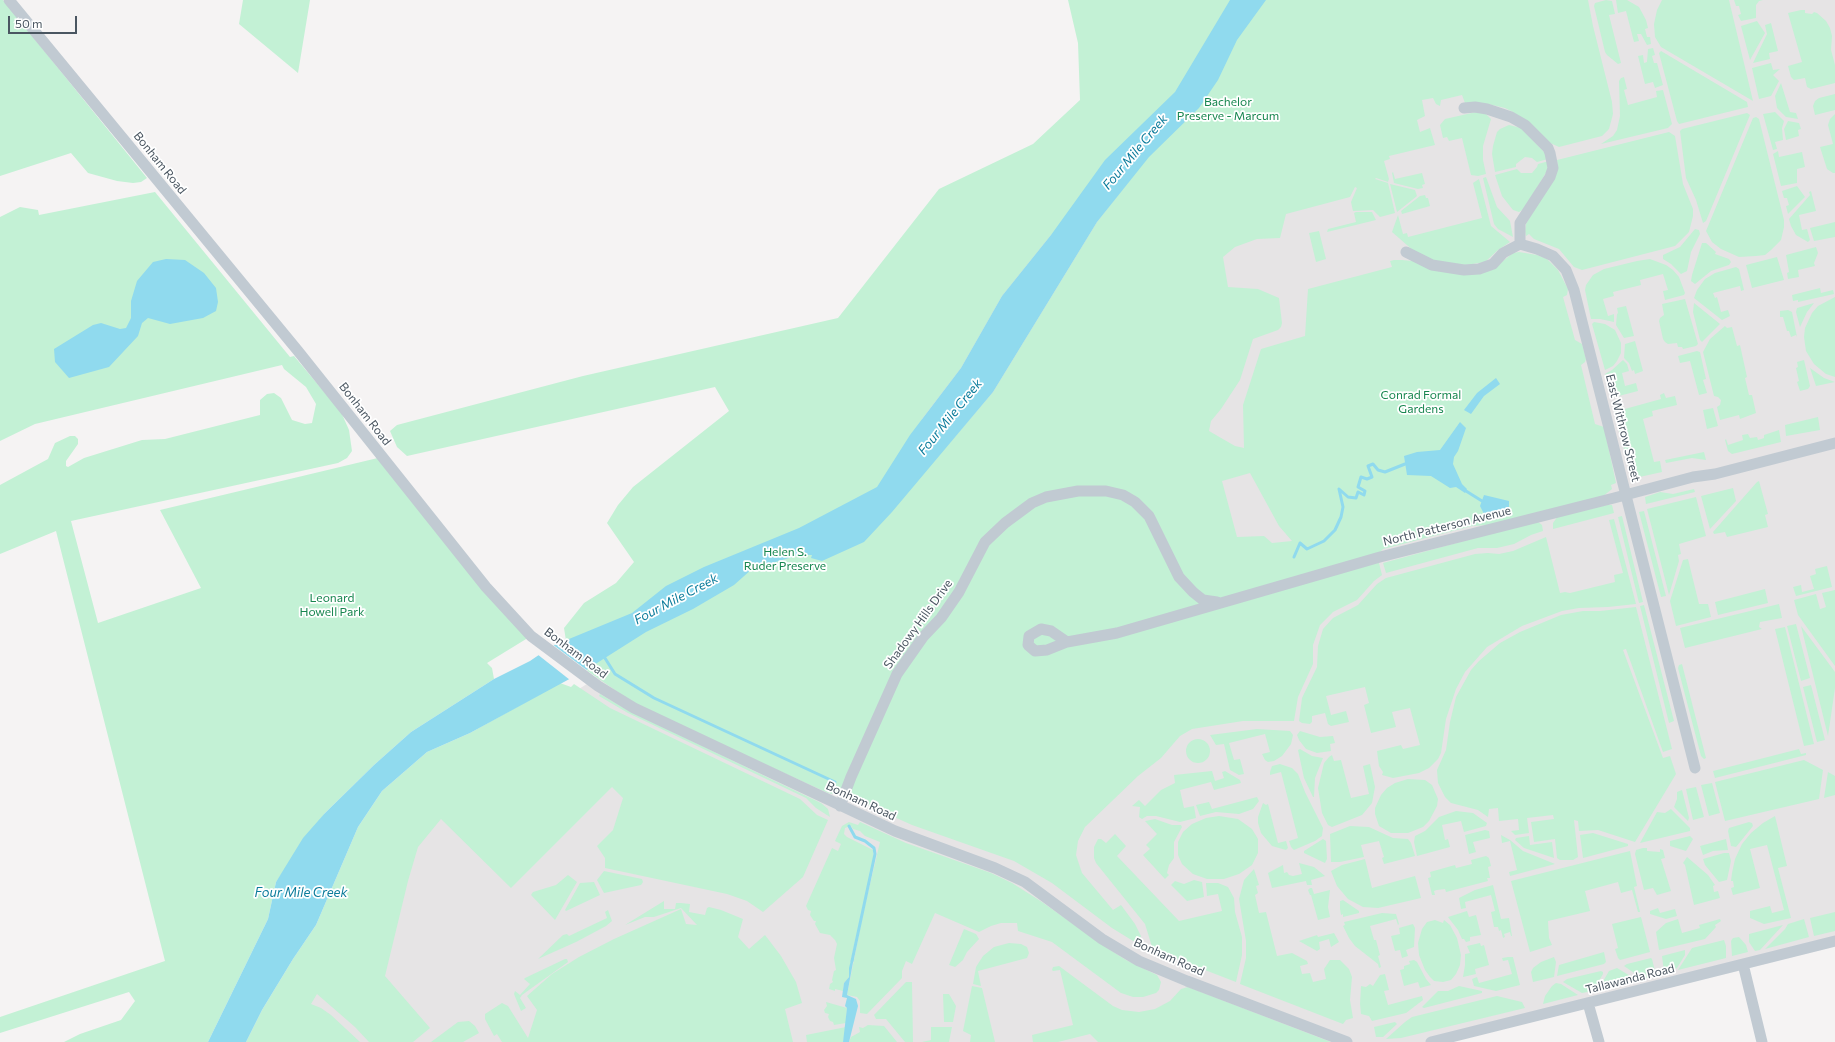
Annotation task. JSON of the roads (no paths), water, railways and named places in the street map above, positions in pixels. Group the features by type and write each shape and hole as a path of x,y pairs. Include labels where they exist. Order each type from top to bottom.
{"street":[{"name":"Bonham Road","path":"9,0 298,351 486,587 531,636 586,678 634,708 895,831 994,868 1024,882 1102,939 1139,961 1347,1042"},
{"path":"1406,252 1432,265 1464,270 1479,269 1493,264 1503,253 1520,244 1520,223 1550,177 1553,168 1552,159 1548,148 1525,125 1500,112 1475,107 1464,108"},
{"name":"East Withrow Street","path":"1520,244 1537,249 1552,256 1566,270 1574,290 1695,768"},
{"name":"North Patterson Avenue","path":"1067,642 1117,633 1380,557 1693,477 1715,474 1835,443"},
{"name":"Shadowy Hills Drive","path":"840,806 851,777 897,674 923,637 941,618 958,592 985,542 1005,523 1032,503 1046,497 1078,491 1106,491 1123,495 1135,502 1149,516 1179,577 1192,592 1203,600 1220,603"},
{"name":"Tallawanda Road","path":"1431,1042 1835,941"},
{"path":"1742,964 1762,1042"},
{"path":"1588,1003 1599,1042"}],"water":[{"name":"Four Mile Creek","path":"1230,0 1266,0 1237,40 1218,80 1199,108 1149,157 1097,222 993,392 892,512 864,542 822,561 811,558 812,555 799,555 752,569 734,585 693,609 646,632 586,670 470,733 427,752 382,791 358,827 316,925 262,1010 246,1042 208,1042 268,919 276,882 303,838 325,813 374,765 411,732 494,679 530,661 552,646 632,613 666,586 704,567 799,528 877,487 910,435 961,368 1002,296 1051,235 1105,160 1175,92"},
{"path":"166,259 185,260 204,273 216,288 218,302 216,311 203,318 170,324 148,318 142,323 138,336 109,367 69,378 55,362 54,349 93,325 101,323 120,329 126,328 131,318 131,301 137,281 153,262"},
{"path":"1496,378 1500,384 1484,396 1471,414 1464,410 1477,393"},
{"path":"1460,422 1466,428 1458,451 1454,457 1453,464 1462,484 1467,489 1465,493 1456,487 1450,488 1431,476 1407,475 1404,456 1417,452 1440,450"},
{"path":"1484,495 1509,501 1509,515 1484,514 1480,506"},
{"path":"854,957 847,995 856,999 858,1006 849,1042 843,1042 847,1008 845,1006 847,998 842,997 844,983 849,977 851,960"}],"waterway":[{"path":"1294,557 1300,543 1307,549 1324,541 1335,530 1341,517 1343,507 1339,489 1348,497 1356,498 1358,492 1364,495 1365,491 1358,487 1361,477 1367,479 1372,477 1368,466 1373,464 1378,470 1385,472 1405,464"},
{"path":"1466,491 1482,501"},
{"path":"603,655 615,674 654,698 835,782"},
{"path":"849,826 855,837 865,841 874,848 875,854 852,961"}],"park label":[{"name":"Bachelor Preserve - Marcum","path":"1228,109"},
{"name":"Conrad Formal Gardens","path":"1421,402"},
{"name":"Helen S. Ruder Preserve","path":"785,559"},
{"name":"Leonard Howell Park","path":"332,605"}]}
